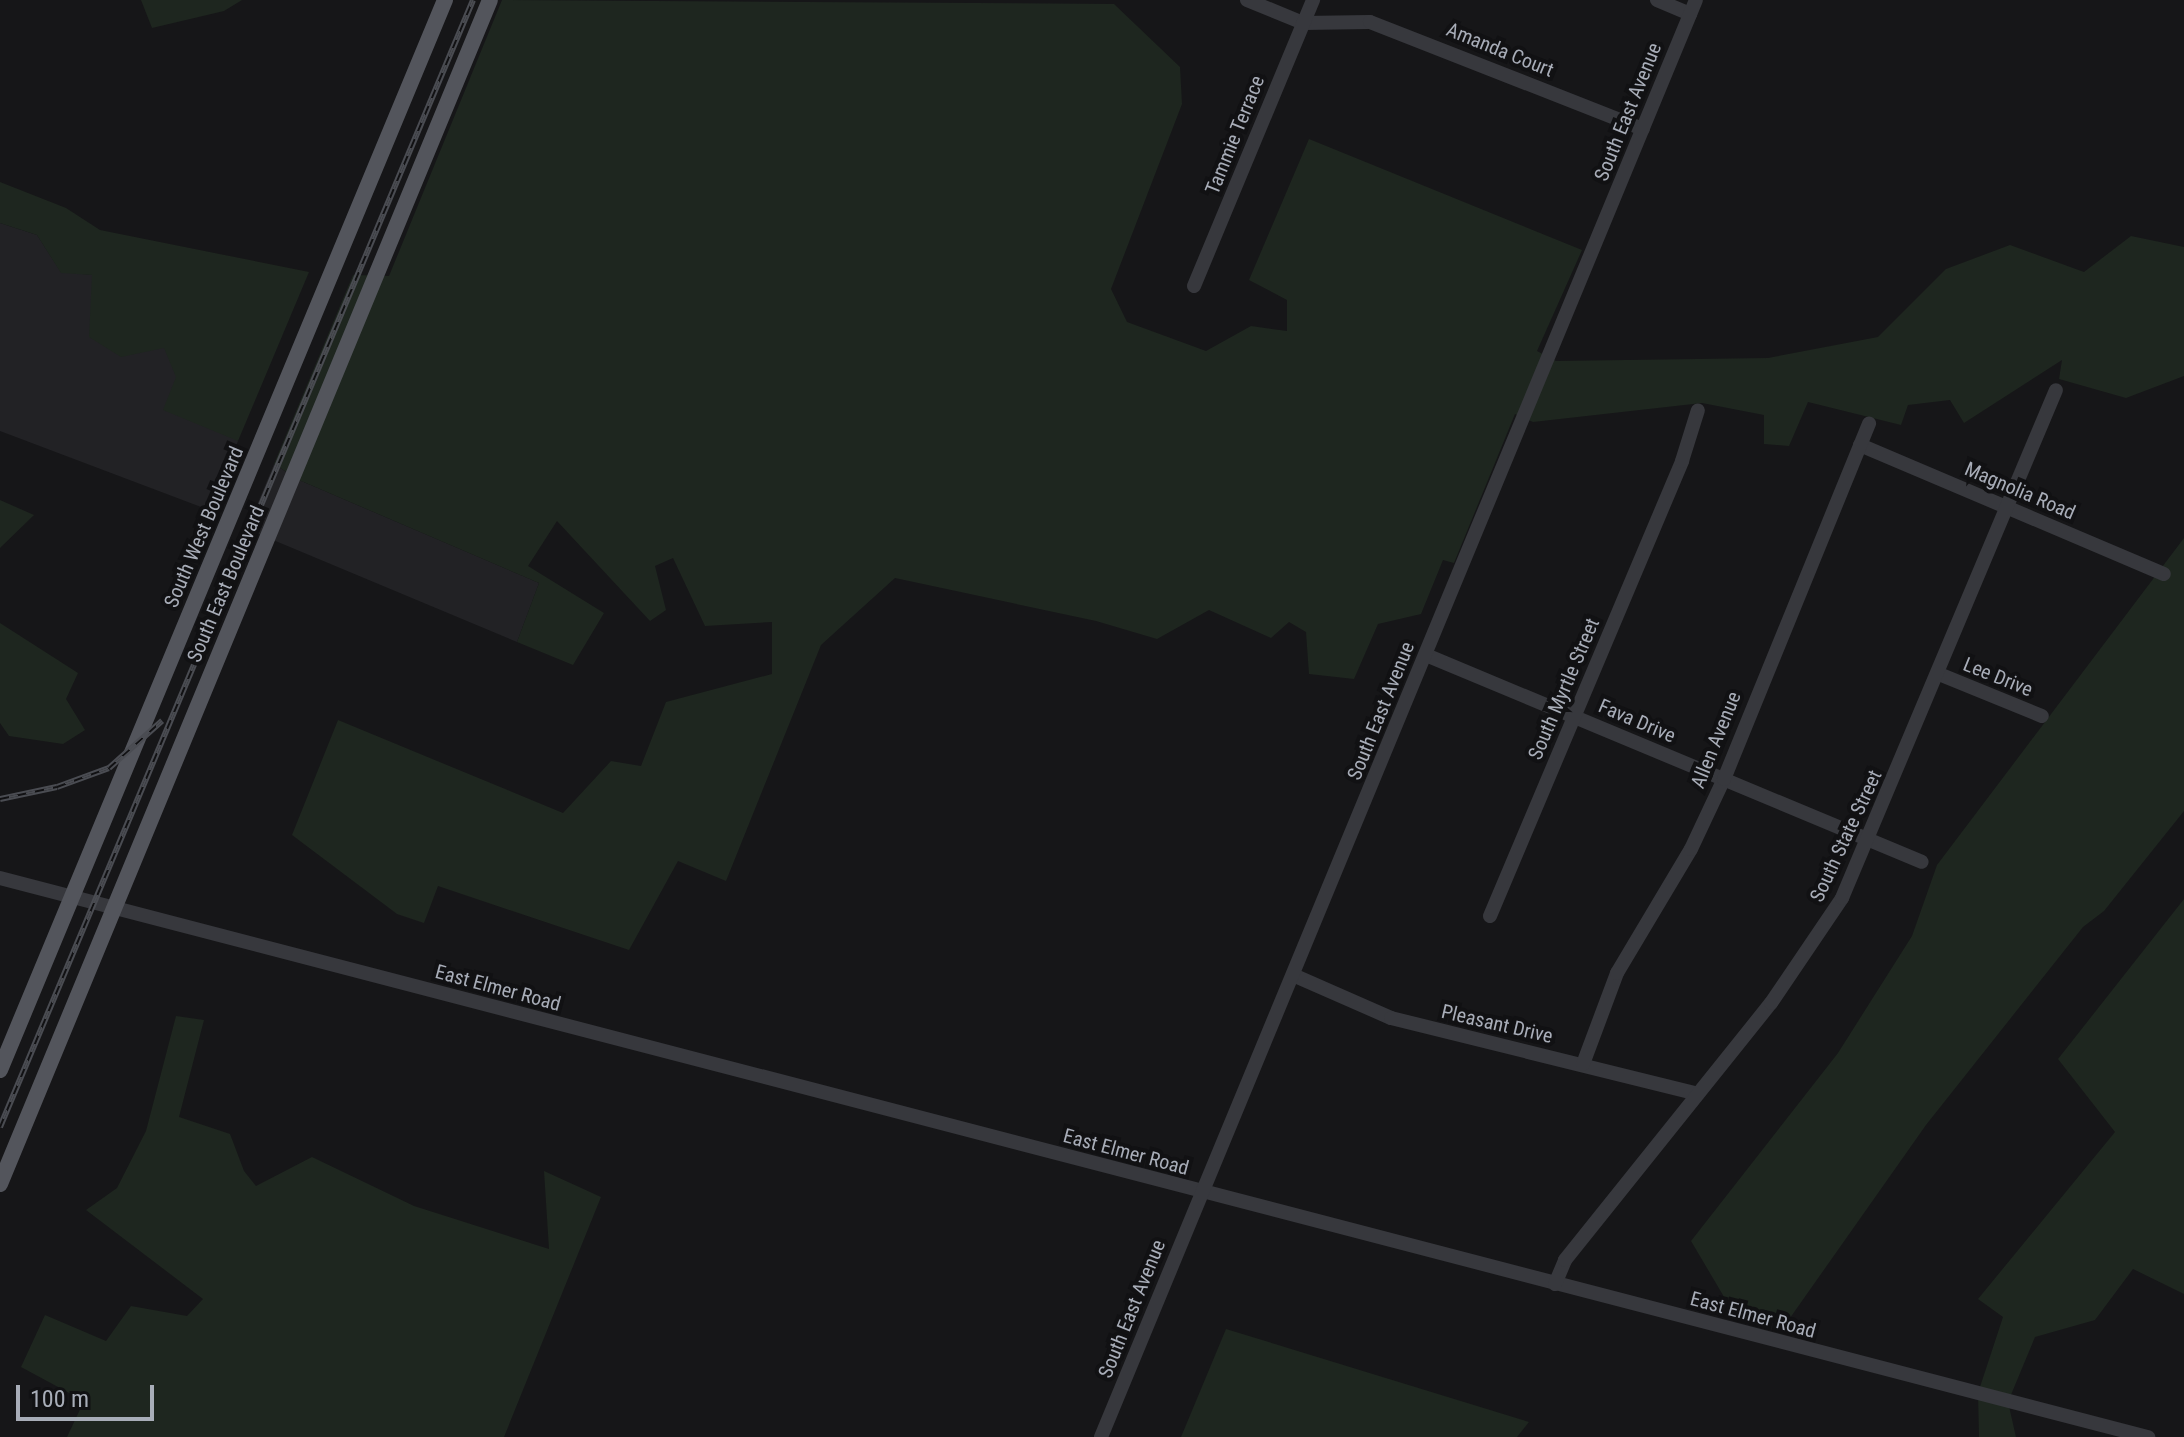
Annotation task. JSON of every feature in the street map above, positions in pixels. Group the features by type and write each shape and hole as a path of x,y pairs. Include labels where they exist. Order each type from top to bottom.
{"main road":[{"name":"South West Boulevard","path":"0,1070 445,0"},
{"name":"South East Boulevard","path":"0,1184 490,0"}],"street":[{"name":"Amanda Court","path":"1247,0 1303,23 1370,22 1643,129"},
{"name":"Tammie Terrace","path":"1194,286 1313,0"},
{"path":"1657,0 1693,7"},
{"name":"South East Avenue","path":"1101,1437 1693,7"},
{"name":"South State Street","path":"1555,1284 1565,1260 1698,1094 1829,919 1870,840 2056,390"},
{"name":"South Myrtle Street","path":"1490,916 1675,476 1698,410"},
{"name":"Allen Avenue","path":"1583,1064 1617,973 1691,849 1724,779 1869,423"},
{"name":"Magnolia Road","path":"1860,445 2164,574"},
{"name":"Fava Drive","path":"1426,655 1922,862"},
{"name":"Lee Drive","path":"1939,674 2042,716"},
{"name":"East Elmer Road","path":"0,878 2148,1437"},
{"name":"Pleasant Drive","path":"1293,975 1391,1018 1698,1094"}],"shaded area":[{"path":"141,0 242,0 224,11 152,28"},
{"path":"502,0 1114,4 1180,67 1182,104 1111,289 1127,322 1206,351 1251,326 1287,331 1287,300 1249,280 1309,139 1582,250 1537,351 1556,361 1768,358 1878,337 1946,269 2010,245 2084,272 2131,236 2184,247 2184,376 2126,398 2059,379 2062,360 1964,423 1950,400 1908,405 1901,425 1808,402 1789,446 1764,444 1764,415 1702,403 1533,422 1515,414 1454,563 1443,560 1421,614 1378,624 1354,679 1309,674 1306,632 1289,622 1271,638 1209,610 1157,639 1096,621 895,578 821,645 726,881 678,861 629,950 438,886 424,923 397,914 292,835 338,720 563,813 611,761 641,766 666,702 772,674 772,622 705,626 673,558 655,566 666,610 650,621 557,521 528,566 604,613 573,665 517,642 539,583 299,480 274,464 353,275 389,276"},
{"path":"0,182 66,208 100,230 309,272 238,441 163,410 176,377 164,348 121,357 89,337 92,275 61,273 37,235 0,223"},
{"path":"0,223 37,235 61,272 93,275 121,356 164,347 238,441 209,510 0,431"},
{"path":"274,464 299,480 539,583 517,642 247,529"},
{"path":"0,500 34,515 0,548"},
{"path":"2184,538 2184,811 2104,911 2083,927 1926,1125 1790,1318 1730,1307 1691,1241 1838,1053 1912,936 1937,865"},
{"path":"0,623 78,673 66,699 85,730 63,744 9,736 0,723"},
{"path":"2184,899 2184,1294 2133,1269 2095,1320 2035,1337 2008,1402 2016,1437 1979,1437 1978,1393 2003,1317 1978,1299 2115,1132 2058,1059"},
{"path":"176,1016 204,1020 179,1117 230,1134 244,1171 256,1186 312,1157 414,1206 549,1249 544,1171 601,1197 504,1437 67,1437 84,1401 21,1367 45,1315 106,1341 131,1306 187,1316 203,1299 86,1210 117,1188 146,1131"},
{"path":"1226,1329 1529,1422 1517,1437 1181,1437"}],"railway":[{"path":"0,1127 473,0"},
{"path":"0,799 57,787 109,768 162,721"}]}
